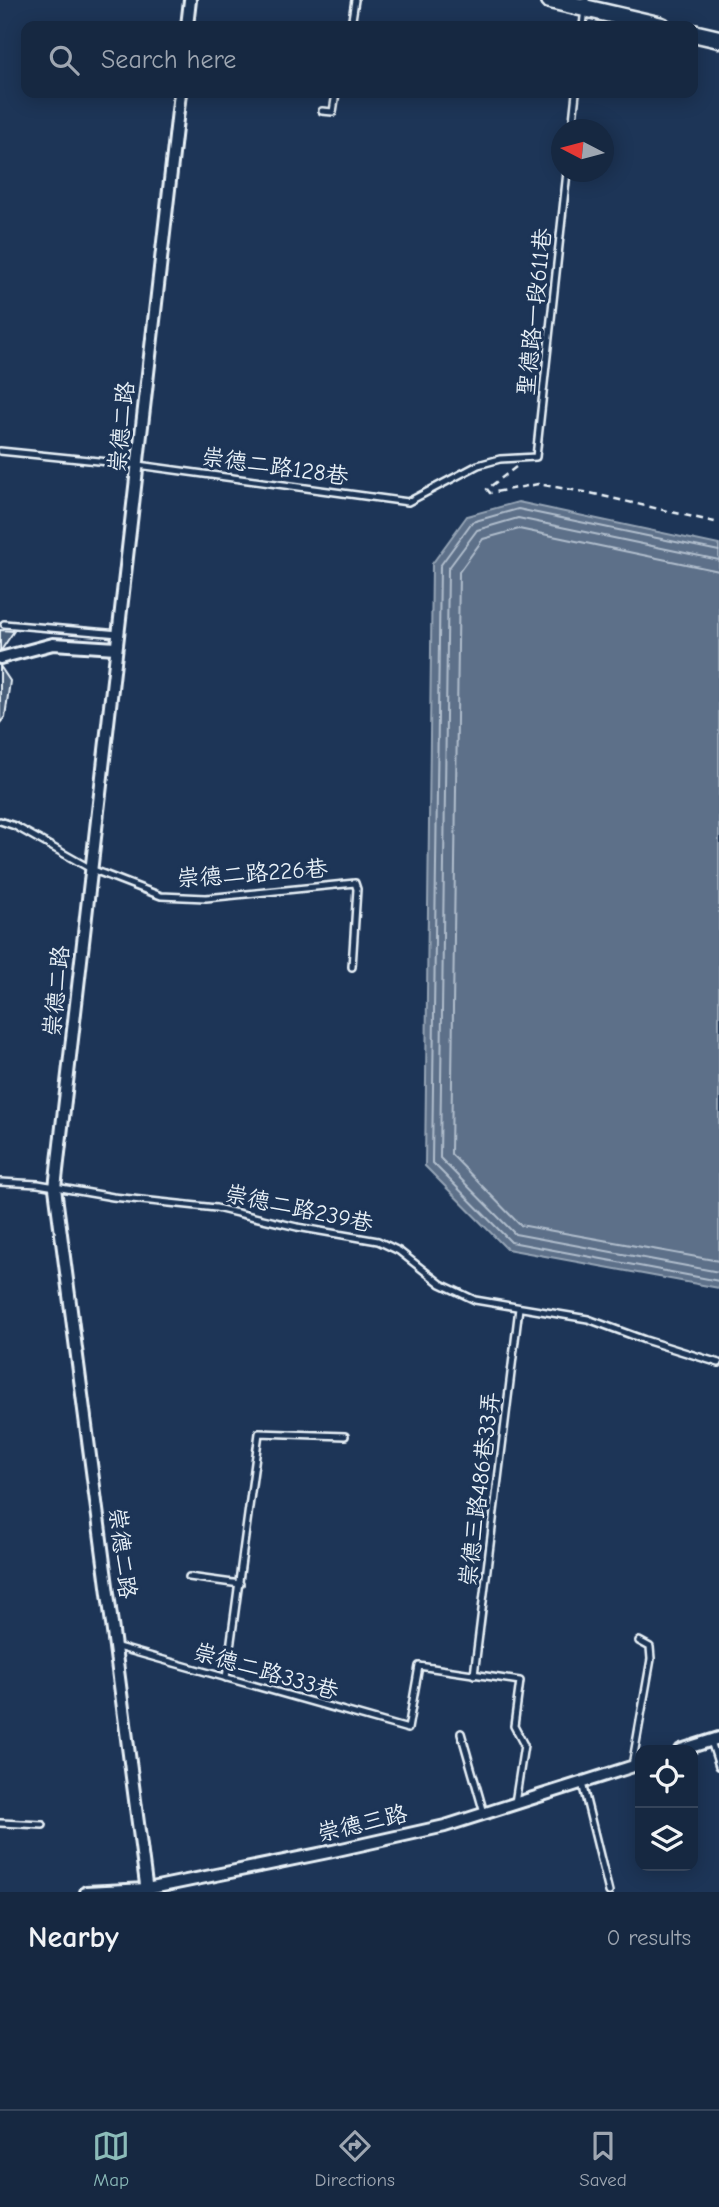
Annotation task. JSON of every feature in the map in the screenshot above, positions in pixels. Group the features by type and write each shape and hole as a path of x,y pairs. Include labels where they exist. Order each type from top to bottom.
{"street":[{"path":"188,21 190,0"},
{"path":"550,0 585,4 644,21"},
{"path":"698,34 719,40"},
{"name":"崇德二路","path":"147,1890 55,1188 179,98"},
{"path":"0,658 53,644 116,648"},
{"path":"698,1745 715,1740"},
{"name":"崇德三路","path":"86,1892 147,1890 445,1826 635,1765"}],"lane":[{"path":"352,21 355,0"},
{"path":"322,111 333,112 335,98"},
{"path":"573,119 575,98"},
{"name":"聖德路一段611巷","path":"533,457 567,182"},
{"name":"崇德二路128巷","path":"0,451 138,465 408,502 478,466 500,459 533,457"},
{"path":"4,624 119,634"},
{"name":"崇德二路226巷","path":"0,821 15,826 91,869 160,896 206,898 355,883 357,889 352,967"},
{"name":"崇德二路239巷","path":"0,1182 38,1184 138,1200 216,1208 297,1227 378,1241 399,1251 441,1284 475,1300 588,1319 719,1363"},
{"name":"崇德三路486巷33弄","path":"474,1675 519,1308"},
{"path":"226,1678 259,1433 345,1436"},
{"path":"189,1577 240,1584"},
{"path":"639,1641 650,1647 651,1659 639,1745"},
{"name":"崇德二路333巷","path":"114,1646 408,1729 419,1666 474,1675"},
{"path":"474,1675 520,1681 514,1726 524,1745 516,1803"},
{"path":"461,1733 484,1813"},
{"path":"715,1740 719,1766"},
{"path":"582,1783 610,1892"},
{"path":"0,1823 43,1825"}],"path":[{"path":"533,457 486,489 490,493 538,484 590,493 719,523"}],"water":[{"path":"518,502 719,545 719,1288 507,1249 425,1166 432,564 467,516"}],"building":[{"path":"0,630 14,631 0,652"},
{"path":"0,666 10,681 5,717 0,723"}]}
